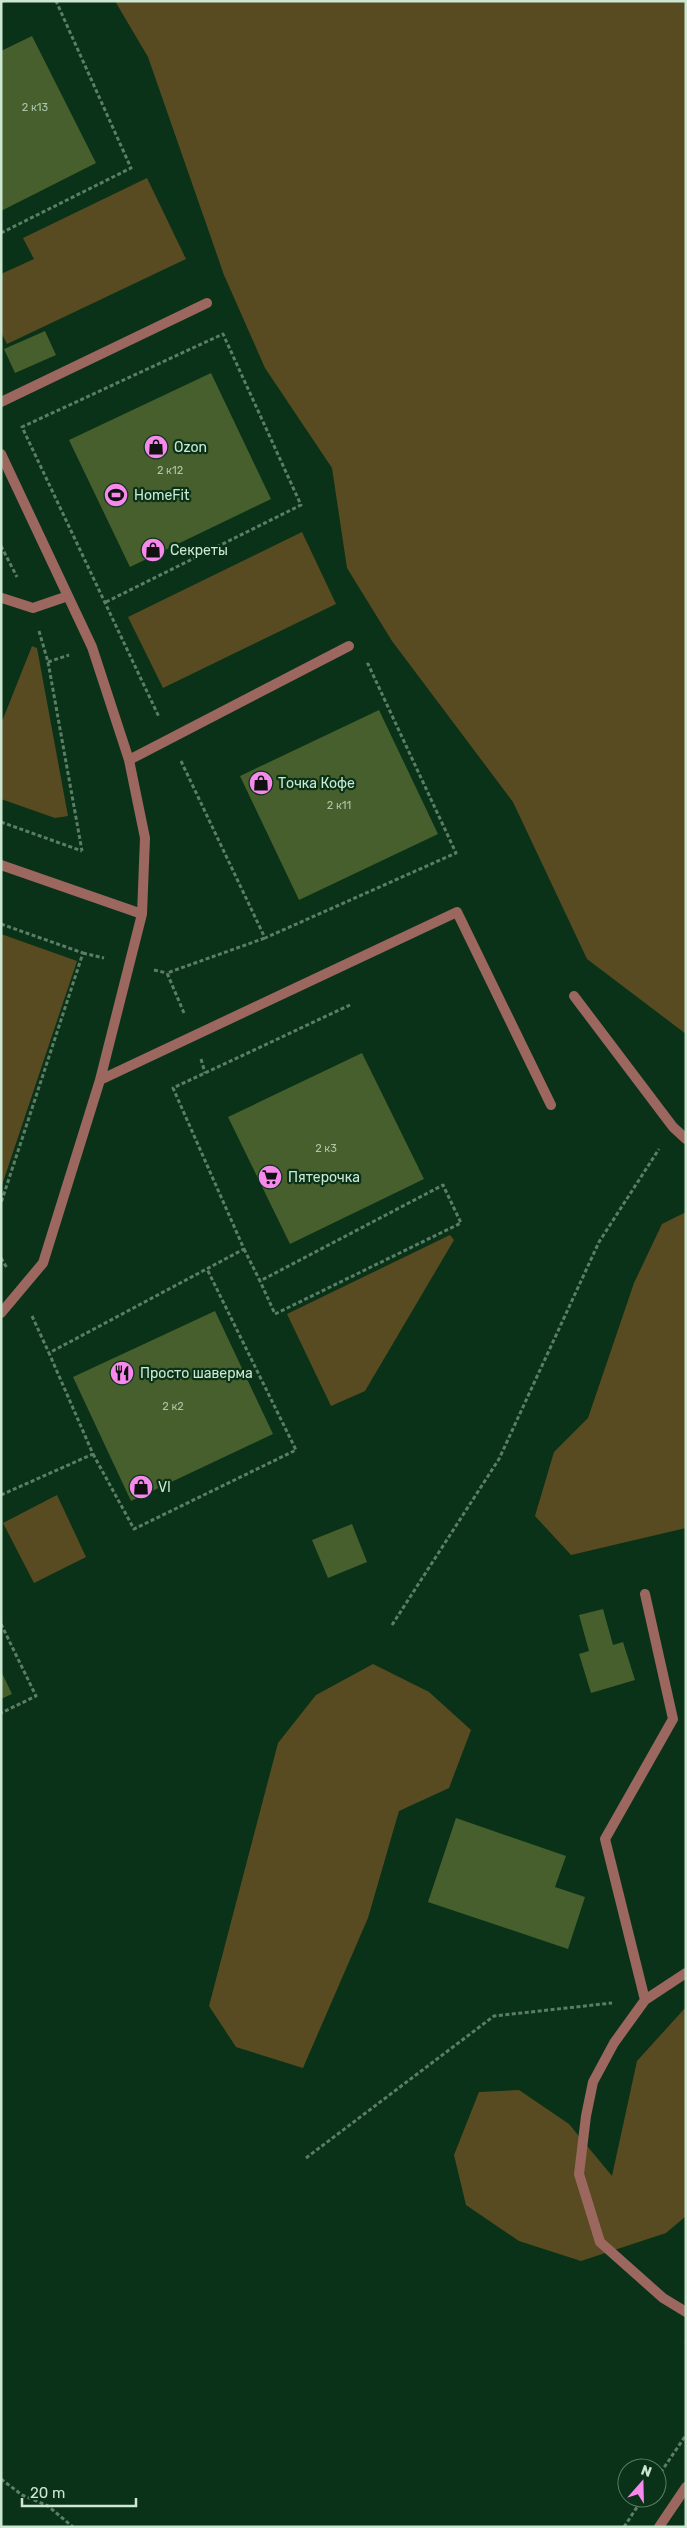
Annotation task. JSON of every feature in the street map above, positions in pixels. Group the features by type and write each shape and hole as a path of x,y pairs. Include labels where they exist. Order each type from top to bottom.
{"lane":[{"path":"1,402 207,303"},
{"path":"1,454 92,647 129,760 144,838 142,914 100,1080 43,1263 1,1313"},
{"path":"1,599 33,608 68,596"},
{"path":"129,760 350,646"},
{"path":"1,865 142,914"},
{"path":"100,1080 457,912 551,1105"},
{"path":"574,996 673,1127 686,1139"},
{"path":"645,1594 673,1719 605,1839 645,2000"},
{"path":"686,1973 645,2000 614,2043 593,2082 586,2116 579,2174 600,2242 664,2298 686,2312"},
{"path":"660,2527 686,2487"}],"path":[{"path":"1,233 131,168 56,1"},
{"path":"106,602 301,505 223,334 22,427 106,602 169,740"},
{"path":"1,546 33,608 48,662 82,851 1,822"},
{"path":"205,1073 194,1036 167,973 265,938 456,853 368,664 360,668"},
{"path":"188,755 180,759 265,938"},
{"path":"1,924 83,953 1,1203"},
{"path":"260,1281 443,1185 461,1223 275,1314 244,1250 173,1088 350,1005"},
{"path":"392,1625 499,1459 600,1242 673,1127"},
{"path":"207,1269 296,1450 134,1530 93,1454 49,1353 207,1269 244,1250"},
{"path":"1,1494 93,1454"},
{"path":"1,1624 36,1696 1,1713"},
{"path":"306,2158 494,2016 645,2000"},
{"path":"667,2463 686,2435"},
{"path":"1,2478 22,2495 48,2506 73,2527"},
{"path":"624,2527 637,2508"}],"shaded area":[{"path":"115,1 686,1 686,1034 587,959 513,802 392,641 347,568 332,468 265,368 224,275 148,57"},
{"path":"147,178 186,259 7,344 1,332 1,274 34,259 23,238"},
{"path":"302,532 336,604 163,688 128,617"},
{"path":"32,646 37,648 68,816 55,818 1,799 1,724"},
{"path":"1,934 77,961 1,1188"},
{"path":"686,1212 686,1528 571,1555 535,1516 554,1452 588,1418 634,1283 662,1224"},
{"path":"450,1235 454,1240 365,1391 331,1406 287,1314"},
{"path":"57,1495 86,1557 34,1583 3,1523"},
{"path":"373,1664 429,1692 471,1730 449,1788 399,1811 368,1918 303,2068 236,2047 209,2006 278,1743 316,1695"},
{"path":"686,2007 686,2216 666,2233 581,2261 519,2241 466,2205 454,2155 479,2092 519,2090 569,2124 612,2176 637,2061"}],"building":[{"path":"32,36 96,163 1,211 1,51"},
{"path":"45,331 56,355 15,373 4,349"},
{"path":"211,373 271,499 130,567 69,440"},
{"path":"379,710 438,834 299,900 240,776"},
{"path":"362,1053 424,1179 290,1244 228,1117"},
{"path":"215,1311 273,1434 131,1501 73,1377"},
{"path":"352,1524 367,1562 328,1578 312,1540"},
{"path":"603,1609 613,1645 623,1642 635,1680 591,1693 579,1654 589,1651 579,1615"},
{"path":"1,1671 12,1694 1,1699"},
{"path":"456,1818 566,1856 555,1887 585,1897 568,1949 428,1902"}],"place":[{"name":"Ozon","path":"156,447"},
{"name":"HomeFit","path":"116,495"},
{"name":"Секреты","path":"153,550"},
{"name":"Точка Кофе","path":"261,783"},
{"name":"Пятерочка","path":"270,1177"},
{"name":"Просто шаверма","path":"122,1373"},
{"name":"Vl","path":"141,1487"}]}
